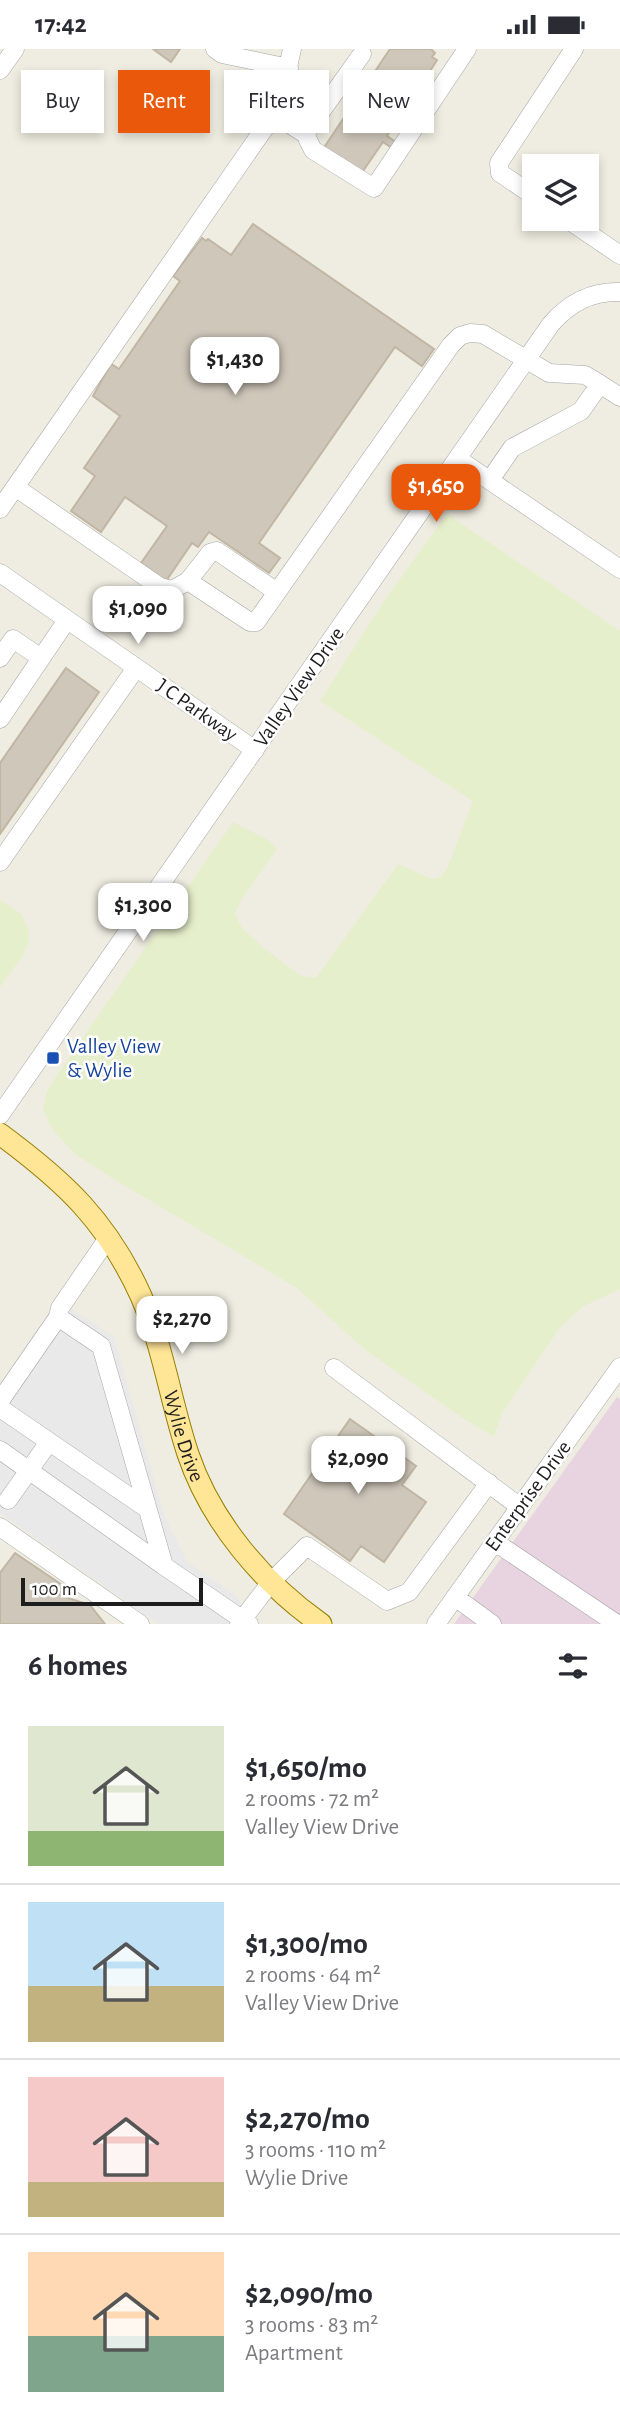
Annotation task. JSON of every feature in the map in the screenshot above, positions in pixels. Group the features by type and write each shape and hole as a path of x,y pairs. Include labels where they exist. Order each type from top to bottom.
{"main road":[{"name":"Wylie Drive","path":"0,1134 46,1168 98,1222 128,1272 148,1314 189,1457 201,1485 246,1555 271,1582 321,1624"}],"street":[{"path":"0,70 15,49"},
{"path":"215,49 222,54 289,68 292,49"},
{"path":"360,51 305,134 313,150 374,188 467,49"},
{"path":"522,188 500,173 499,163 574,49"},
{"path":"0,509 260,133"},
{"path":"586,231 619,251"},
{"name":"Valley View Drive","path":"0,1115 559,314 575,302 600,292 620,292"},
{"path":"188,581 250,622 256,622 405,409 451,345 460,337 470,333 482,334 549,373 586,376 620,397"},
{"path":"490,480 512,448 581,411 600,384"},
{"path":"458,459 620,569"},
{"path":"15,487 160,587 172,590 188,581 210,553 217,551 277,592"},
{"name":"J C Parkway","path":"0,573 255,750"},
{"path":"0,719 67,620"},
{"path":"0,658 6,635 41,658"},
{"path":"0,862 136,668"},
{"path":"0,1401 108,1238"},
{"path":"58,1317 101,1346 164,1566"},
{"name":"Enterprise Drive","path":"436,1624 620,1367"},
{"path":"334,1368 520,1507"},
{"path":"0,1408 146,1508"},
{"path":"0,1517 4,1497 29,1470 49,1441"},
{"path":"0,1450 243,1623 271,1582 307,1546 387,1601 409,1592 489,1483"},
{"path":"0,1527 140,1624"},
{"path":"495,1542 617,1624"},
{"path":"455,1597 492,1624"}],"shaded area":[{"path":"63,1303 114,1337 164,1515 187,1562 233,1593 259,1624 158,1624 0,1513 0,1389"},
{"path":"617,1397 620,1399 620,1624 454,1624"}],"green space":[{"path":"447,514 620,631 620,1289 582,1307 559,1329 502,1413 494,1437 364,1349 297,1288 75,1154 52,1129 43,1109 47,1091 59,1072 233,822 268,840 277,849 241,900 235,914 242,928 301,976 316,978 398,864 432,879 440,877 447,869 473,801 320,701 386,598"},
{"path":"0,900 21,914 29,931 29,942 22,957 0,987"}],"building":[{"path":"153,49 180,49 171,62"},
{"path":"390,49 431,49 435,53 432,57 437,60 431,70 376,70"},
{"path":"343,119 343,133 389,133 387,136 396,142 392,148 383,142 361,174 323,149"},
{"path":"253,224 434,349 422,366 395,347 259,543 280,558 269,573 209,532 198,547 192,543 166,581 141,563 167,526 125,497 101,532 71,511 95,476 84,468 120,416 93,396 111,364 119,369 180,281 173,276 202,238 206,241 208,239 231,255"},
{"path":"66,668 99,692 0,834 0,763"},
{"path":"350,1419 416,1466 402,1485 426,1502 384,1562 361,1546 350,1561 284,1514"},
{"path":"15,1553 65,1587 59,1595 90,1605 105,1624 0,1624 0,1573"}],"place":[{"name":"Valley View & Wylie","path":"53,1058"}]}
